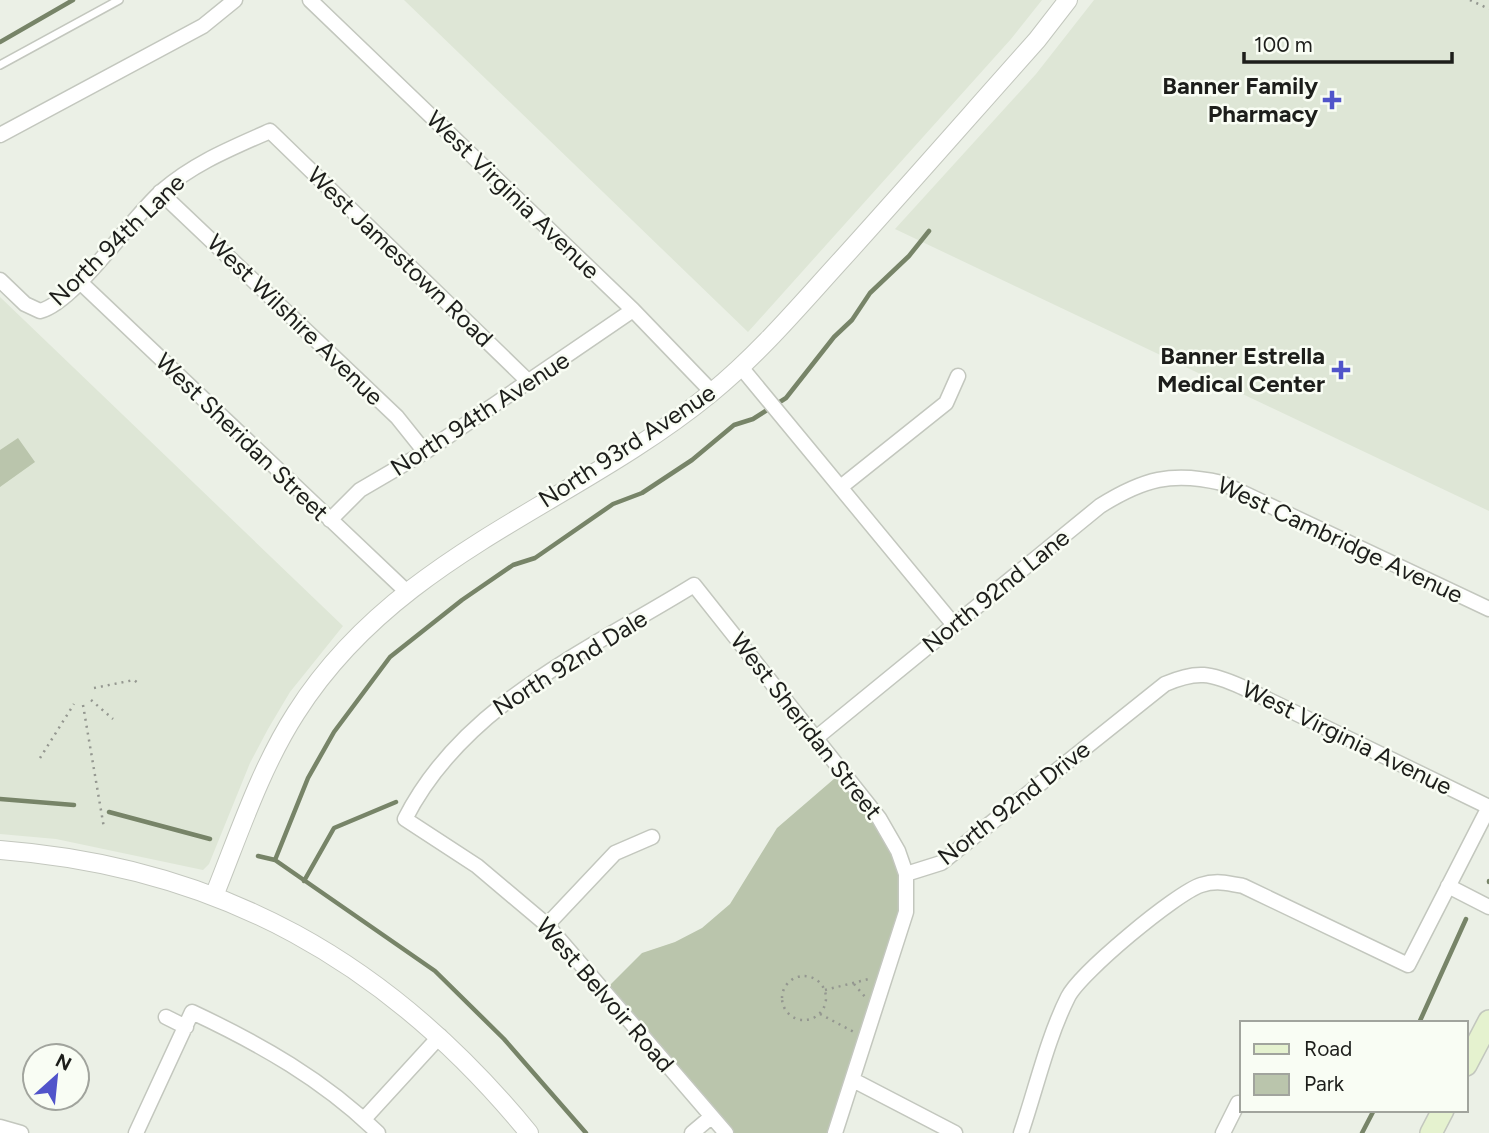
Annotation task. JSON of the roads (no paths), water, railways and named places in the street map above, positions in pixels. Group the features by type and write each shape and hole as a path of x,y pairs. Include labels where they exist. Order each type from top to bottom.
{"main road":[{"path":"1468,1061 1489,1021"}],"street":[{"path":"0,135 203,26 235,0"},
{"name":"West Virginia Avenue","path":"310,0 633,310 712,392"},
{"name":"North 93rd Avenue","path":"214,896 254,795 295,713 356,637 407,592 476,543 662,428 712,392 778,330 1037,40 1068,0"},
{"name":"North 94th Lane","path":"0,280 25,304 40,311 55,305 160,192 186,171 209,158 270,131"},
{"name":"West Jamestown Road","path":"270,131 530,383"},
{"name":"West Wilshire Avenue","path":"160,192 397,417 425,452"},
{"name":"West Sheridan Street","path":"79,281 407,592"},
{"name":"North 94th Avenue","path":"330,520 360,490 425,452 530,383 633,310"},
{"path":"740,366 842,486 954,625"},
{"path":"842,486 946,403 958,376"},
{"name":"West Cambridge Avenue","path":"1190,475 1239,490 1489,609"},
{"name":"North 92nd Lane","path":"816,738 1107,502 1140,484 1190,475"},
{"name":"West Sheridan Street","path":"694,585 888,831 906,874"},
{"name":"North 92nd Dale","path":"405,819 425,783 447,755 492,711 694,585"},
{"name":"West Virginia Avenue","path":"1204,673 1242,687 1489,807"},
{"name":"North 92nd Drive","path":"835,1133 904,928 906,874 941,863 1165,684 1182,676 1204,673"},
{"path":"1021,1133 1069,995 1086,974 1181,895 1200,885 1221,881 1243,886 1408,965 1489,807"},
{"name":"West Belvoir Road","path":"405,819 477,866 547,925 590,971 726,1133"},
{"path":"547,925 615,853 652,837"},
{"path":"0,850 106,864 214,896 295,934 352,967 440,1036 470,1063 529,1133"},
{"path":"1448,886 1489,907"},
{"path":"136,1133 192,1012 294,1066 378,1133"},
{"path":"166,1017 186,1027"},
{"path":"363,1119 440,1036"},
{"path":"853,1080 955,1133"},
{"path":"1223,1133 1238,1103"},
{"path":"692,1133 710,1117"},
{"path":"0,1126 21,1133"}],"lane":[{"path":"0,65 119,0"}],"waterway":[{"path":"0,42 73,0"},
{"path":"275,860 308,778 334,732 390,657 462,600 513,565 535,558 613,504 642,493 692,460 734,425 753,419 786,398 834,337 852,320 870,293 909,256 929,231"},
{"path":"0,799 74,805"},
{"path":"304,881 334,828 396,802"},
{"path":"109,812 210,839"},
{"path":"258,856 275,860 435,971 504,1039 586,1133"},
{"path":"1420,1021 1466,919"},
{"path":"1362,1133 1373,1112"}],"place":[{"name":"Banner Family Pharmacy","path":"1332,100"},
{"name":"Banner Estrella Medical Center","path":"1341,370"}]}
